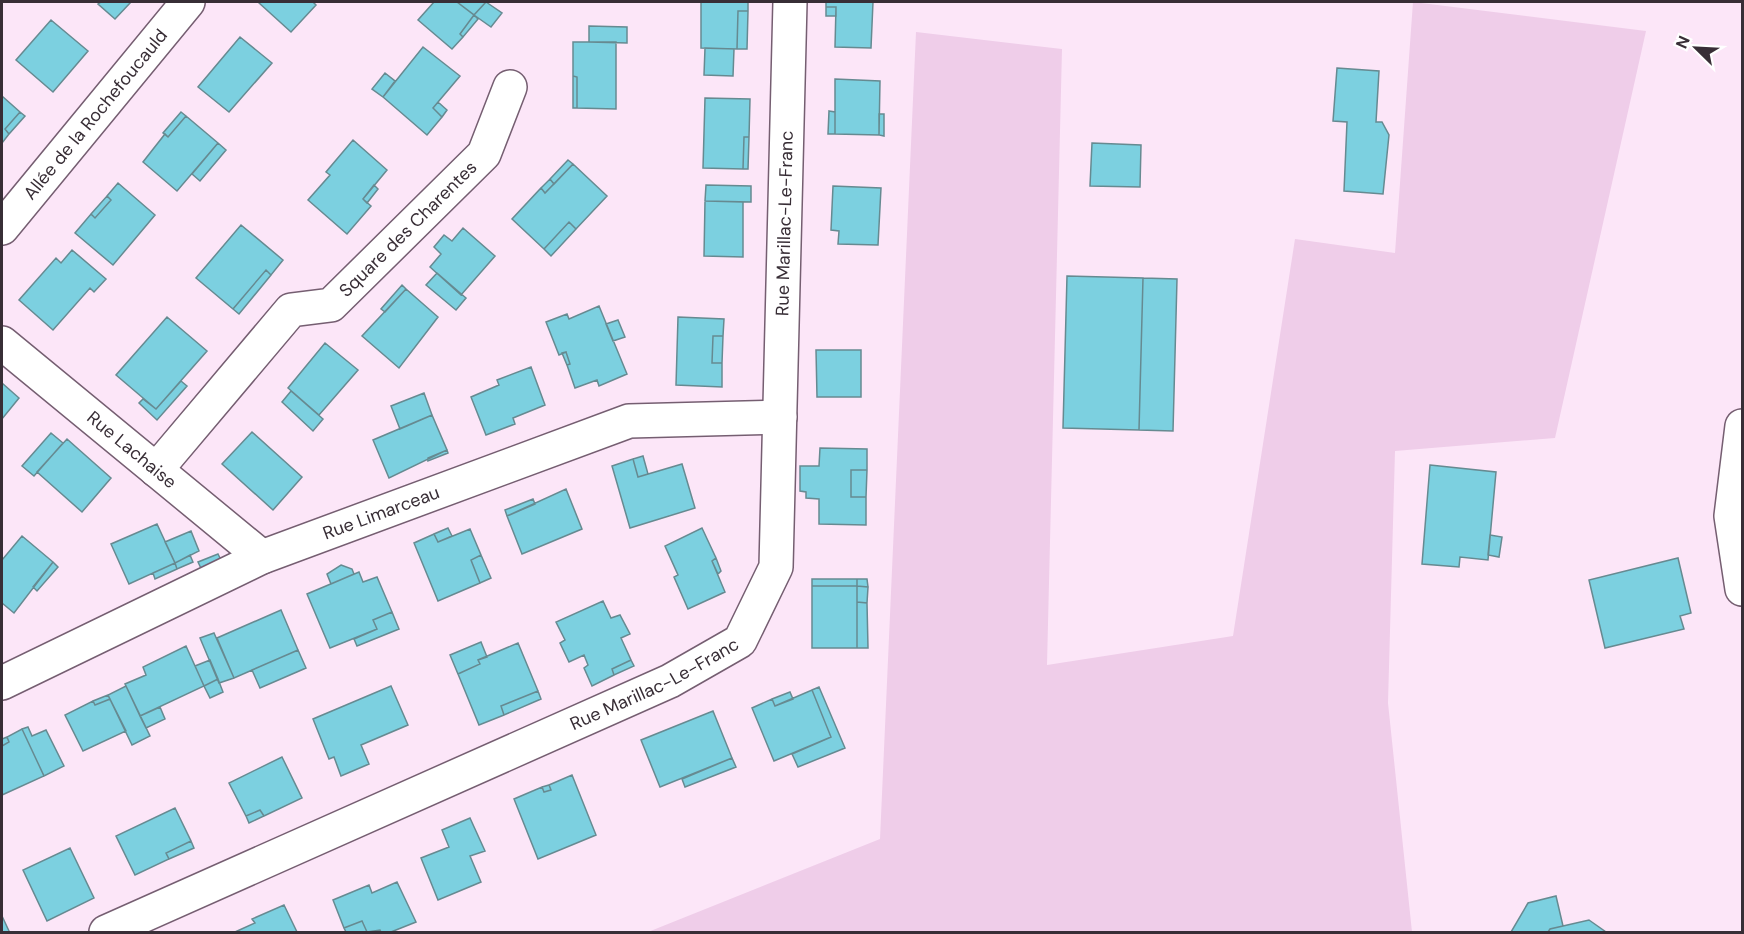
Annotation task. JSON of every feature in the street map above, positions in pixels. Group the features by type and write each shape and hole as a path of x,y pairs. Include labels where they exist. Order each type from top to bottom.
{"street":[{"name":"Allée de la Rochefoucauld","path":"2,228 188,2"},
{"name":"Rue Marillac-Le-Franc","path":"106,933 670,681 740,641 776,567 790,2"},
{"name":"Square des Charentes","path":"156,470 291,310 331,305 484,154 510,87"},
{"name":"Rue Lachaise","path":"2,343 262,557"},
{"name":"Rue Limarceau","path":"2,683 88,639 262,557 629,421 780,417"},
{"path":"1740,580 1737,515 1743,426"}],"shaded area":[{"path":"1413,2 1646,31 1555,438 1395,451 1388,703 1412,932 648,932 880,839 916,32 1062,49 1047,665 1233,636 1295,239 1395,253"}],"building":[{"path":"101,2 131,2 115,19 98,4"},
{"path":"258,2 313,2 316,5 291,32"},
{"path":"434,2 457,2 474,15 460,34 463,37 452,49 418,20"},
{"path":"457,2 486,2 474,15"},
{"path":"486,2 502,13 491,27 474,15"},
{"path":"701,2 748,2 748,11 738,11 737,49 701,48"},
{"path":"826,2 873,2 871,48 835,47 836,7 826,7"},
{"path":"826,7 836,7 836,16 826,16"},
{"path":"738,11 748,11 747,49 737,49"},
{"path":"474,15 478,19 463,37 460,34"},
{"path":"51,20 88,51 53,92 16,60"},
{"path":"589,26 627,27 627,43 589,42"},
{"path":"240,37 272,63 229,112 198,87"},
{"path":"573,42 616,42 616,109 577,108 577,77 573,76"},
{"path":"423,47 460,76 433,108 442,117 427,135 383,97"},
{"path":"705,48 734,49 733,76 704,75"},
{"path":"1337,68 1379,71 1376,122 1382,122 1389,135 1383,194 1344,191 1347,122 1333,121"},
{"path":"385,73 395,81 383,97 372,89"},
{"path":"573,76 577,77 577,108 573,108"},
{"path":"835,79 880,81 879,135 835,134"},
{"path":"2,96 20,112 5,129 9,134 2,143"},
{"path":"705,98 750,99 749,137 744,137 743,169 703,168"},
{"path":"438,102 447,110 442,117 433,108"},
{"path":"829,111 835,112 835,134 828,134"},
{"path":"20,112 25,116 9,134 5,129"},
{"path":"181,112 186,116 168,137 163,133"},
{"path":"879,114 884,114 884,136 879,135"},
{"path":"186,116 218,143 177,191 143,162 165,134 168,137"},
{"path":"744,137 749,137 748,169 743,169"},
{"path":"353,140 387,170 363,199 371,206 347,234 308,200 330,175 326,172"},
{"path":"218,143 226,150 200,181 192,174"},
{"path":"1092,143 1141,145 1140,187 1090,186"},
{"path":"568,160 573,164 554,184 550,179"},
{"path":"573,164 607,196 576,229 569,222 544,249 512,219 541,188 545,193"},
{"path":"550,179 554,184 545,193 541,188"},
{"path":"118,183 155,215 113,265 75,233 91,214 95,218 111,200 107,196"},
{"path":"374,185 378,189 367,203 363,199"},
{"path":"706,185 751,186 751,202 705,201"},
{"path":"833,186 881,188 878,245 838,244 839,231 831,230"},
{"path":"107,196 111,200 95,218 91,214"},
{"path":"705,201 743,202 743,257 704,256"},
{"path":"569,222 576,229 551,256 544,249"},
{"path":"241,225 283,260 271,275 266,270 233,309 196,278"},
{"path":"463,228 495,256 461,295 430,267 441,254 434,247 444,235 452,241"},
{"path":"72,250 106,279 94,292 90,288 53,330 19,300 56,258 61,263"},
{"path":"266,270 271,275 239,314 233,309"},
{"path":"437,273 466,298 456,310 426,285"},
{"path":"1067,276 1143,278 1139,430 1063,428"},
{"path":"1143,278 1177,279 1173,431 1139,430"},
{"path":"402,285 406,289 385,312 381,309"},
{"path":"406,289 438,317 399,368 362,336"},
{"path":"599,306 627,374 599,386 597,380 575,388 567,365 570,364 566,352 559,355 546,322 567,314 569,319"},
{"path":"167,317 207,351 156,409 116,375"},
{"path":"678,317 724,319 723,336 713,336 712,363 722,363 722,387 676,385"},
{"path":"618,320 625,337 613,341 606,324"},
{"path":"713,336 723,336 722,363 712,363"},
{"path":"325,343 358,370 319,415 288,388"},
{"path":"816,350 861,350 861,397 817,397"},
{"path":"566,352 570,364 567,365 562,353"},
{"path":"531,367 545,405 513,418 515,424 486,435 471,397 499,385 497,380"},
{"path":"181,381 187,386 157,420 139,403 143,399 156,409"},
{"path":"2,383 19,398 2,419"},
{"path":"291,391 323,419 313,431 282,402"},
{"path":"424,393 432,415 400,429 391,406"},
{"path":"432,415 447,450 389,478 373,440"},
{"path":"252,432 302,477 273,510 222,464"},
{"path":"51,433 63,443 34,476 22,466"},
{"path":"67,439 111,478 82,512 37,472"},
{"path":"820,448 867,449 867,470 851,470 851,497 866,497 866,525 819,524 819,499 806,498 806,492 800,491 800,466 819,466"},
{"path":"447,450 448,453 428,461 428,458"},
{"path":"643,456 648,474 638,477 633,459"},
{"path":"633,459 638,477 682,464 695,508 630,528 612,466"},
{"path":"1430,465 1496,472 1488,560 1460,557 1459,567 1422,564"},
{"path":"851,470 867,470 866,497 851,497"},
{"path":"566,489 582,529 522,554 507,516"},
{"path":"533,499 535,504 507,516 505,510"},
{"path":"157,524 175,563 129,584 111,544"},
{"path":"448,528 452,536 438,542 434,534"},
{"path":"702,528 716,558 712,561 725,592 688,609 674,577 678,575 665,546"},
{"path":"470,529 481,555 471,560 480,583 438,601 414,543 434,534 438,542"},
{"path":"191,531 199,551 175,563 165,542"},
{"path":"1490,535 1502,537 1499,557 1488,555"},
{"path":"22,536 53,562 14,613 2,603 2,560"},
{"path":"218,554 225,568 205,577 198,562"},
{"path":"190,555 193,562 177,569 175,563"},
{"path":"481,555 491,578 480,583 471,560"},
{"path":"716,558 721,571 718,574 712,561"},
{"path":"1678,558 1691,613 1680,616 1684,629 1605,648 1589,580"},
{"path":"53,562 58,567 37,591 33,587"},
{"path":"175,563 177,569 155,579 153,573"},
{"path":"341,565 352,569 354,574 331,584 327,574"},
{"path":"359,572 363,582 377,577 392,612 373,620 377,629 330,648 307,594"},
{"path":"812,579 857,579 857,586 812,586"},
{"path":"857,579 867,579 868,587 857,586"},
{"path":"812,586 857,586 857,648 812,648"},
{"path":"857,586 868,587 867,603 857,602"},
{"path":"603,601 611,618 620,615 630,634 621,638 631,660 612,669 614,675 592,686 584,668 588,665 584,655 569,662 560,643 565,640 556,622"},
{"path":"857,602 867,603 868,648 857,648"},
{"path":"281,610 298,650 234,678 217,638"},
{"path":"392,612 399,629 357,646 354,639 377,629 373,620"},
{"path":"214,633 234,678 219,683 200,638"},
{"path":"481,642 487,657 478,660 480,664 458,674 450,655"},
{"path":"518,643 538,691 501,706 504,715 479,725 458,674 480,664 478,660"},
{"path":"186,646 204,686 140,716 125,684 146,675 143,667"},
{"path":"298,650 306,668 260,688 252,670"},
{"path":"210,660 218,679 204,686 195,666"},
{"path":"631,660 634,666 614,675 612,669"},
{"path":"218,679 223,692 210,698 204,686"},
{"path":"126,686 150,736 132,745 108,695"},
{"path":"391,686 408,725 361,745 369,764 341,776 334,757 329,759 313,719"},
{"path":"819,687 845,748 798,767 792,754 831,737 812,690"},
{"path":"812,690 831,737 774,761 752,708 772,699 775,706"},
{"path":"538,691 541,699 504,715 501,706"},
{"path":"790,692 793,699 775,706 772,699"},
{"path":"108,695 110,699 95,705 93,701"},
{"path":"110,699 126,731 83,751 65,715 93,701 95,705"},
{"path":"160,707 165,719 146,728 140,716"},
{"path":"713,711 732,758 660,787 641,740"},
{"path":"28,727 32,736 46,730 64,766 44,776 22,729"},
{"path":"22,729 44,776 2,795 2,746 9,742 7,737"},
{"path":"7,737 9,742 2,746 2,739"},
{"path":"282,757 302,798 264,816 260,810 246,816 229,783"},
{"path":"732,758 736,767 685,787 682,779"},
{"path":"572,775 596,835 538,859 514,799 542,787 544,792 551,790 549,785"},
{"path":"549,785 551,790 544,792 542,787"},
{"path":"175,808 191,841 166,853 169,859 135,875 116,836"},
{"path":"260,810 264,816 249,823 246,816"},
{"path":"470,818 485,851 470,856 481,882 438,900 421,858 449,847 442,830"},
{"path":"191,841 194,848 169,859 166,853"},
{"path":"70,848 94,898 47,921 23,870"},
{"path":"397,882 416,922 391,932 380,930 367,932 362,921 344,928 333,900 369,885 372,893"},
{"path":"1556,896 1563,926 1550,929 1548,932 1511,932 1528,903"},
{"path":"284,905 297,932 235,932 255,923 252,919"},
{"path":"2,916 9,931 2,932"},
{"path":"1589,920 1606,932 1548,932 1550,929"},
{"path":"362,921 367,932 346,932 344,928"}]}
